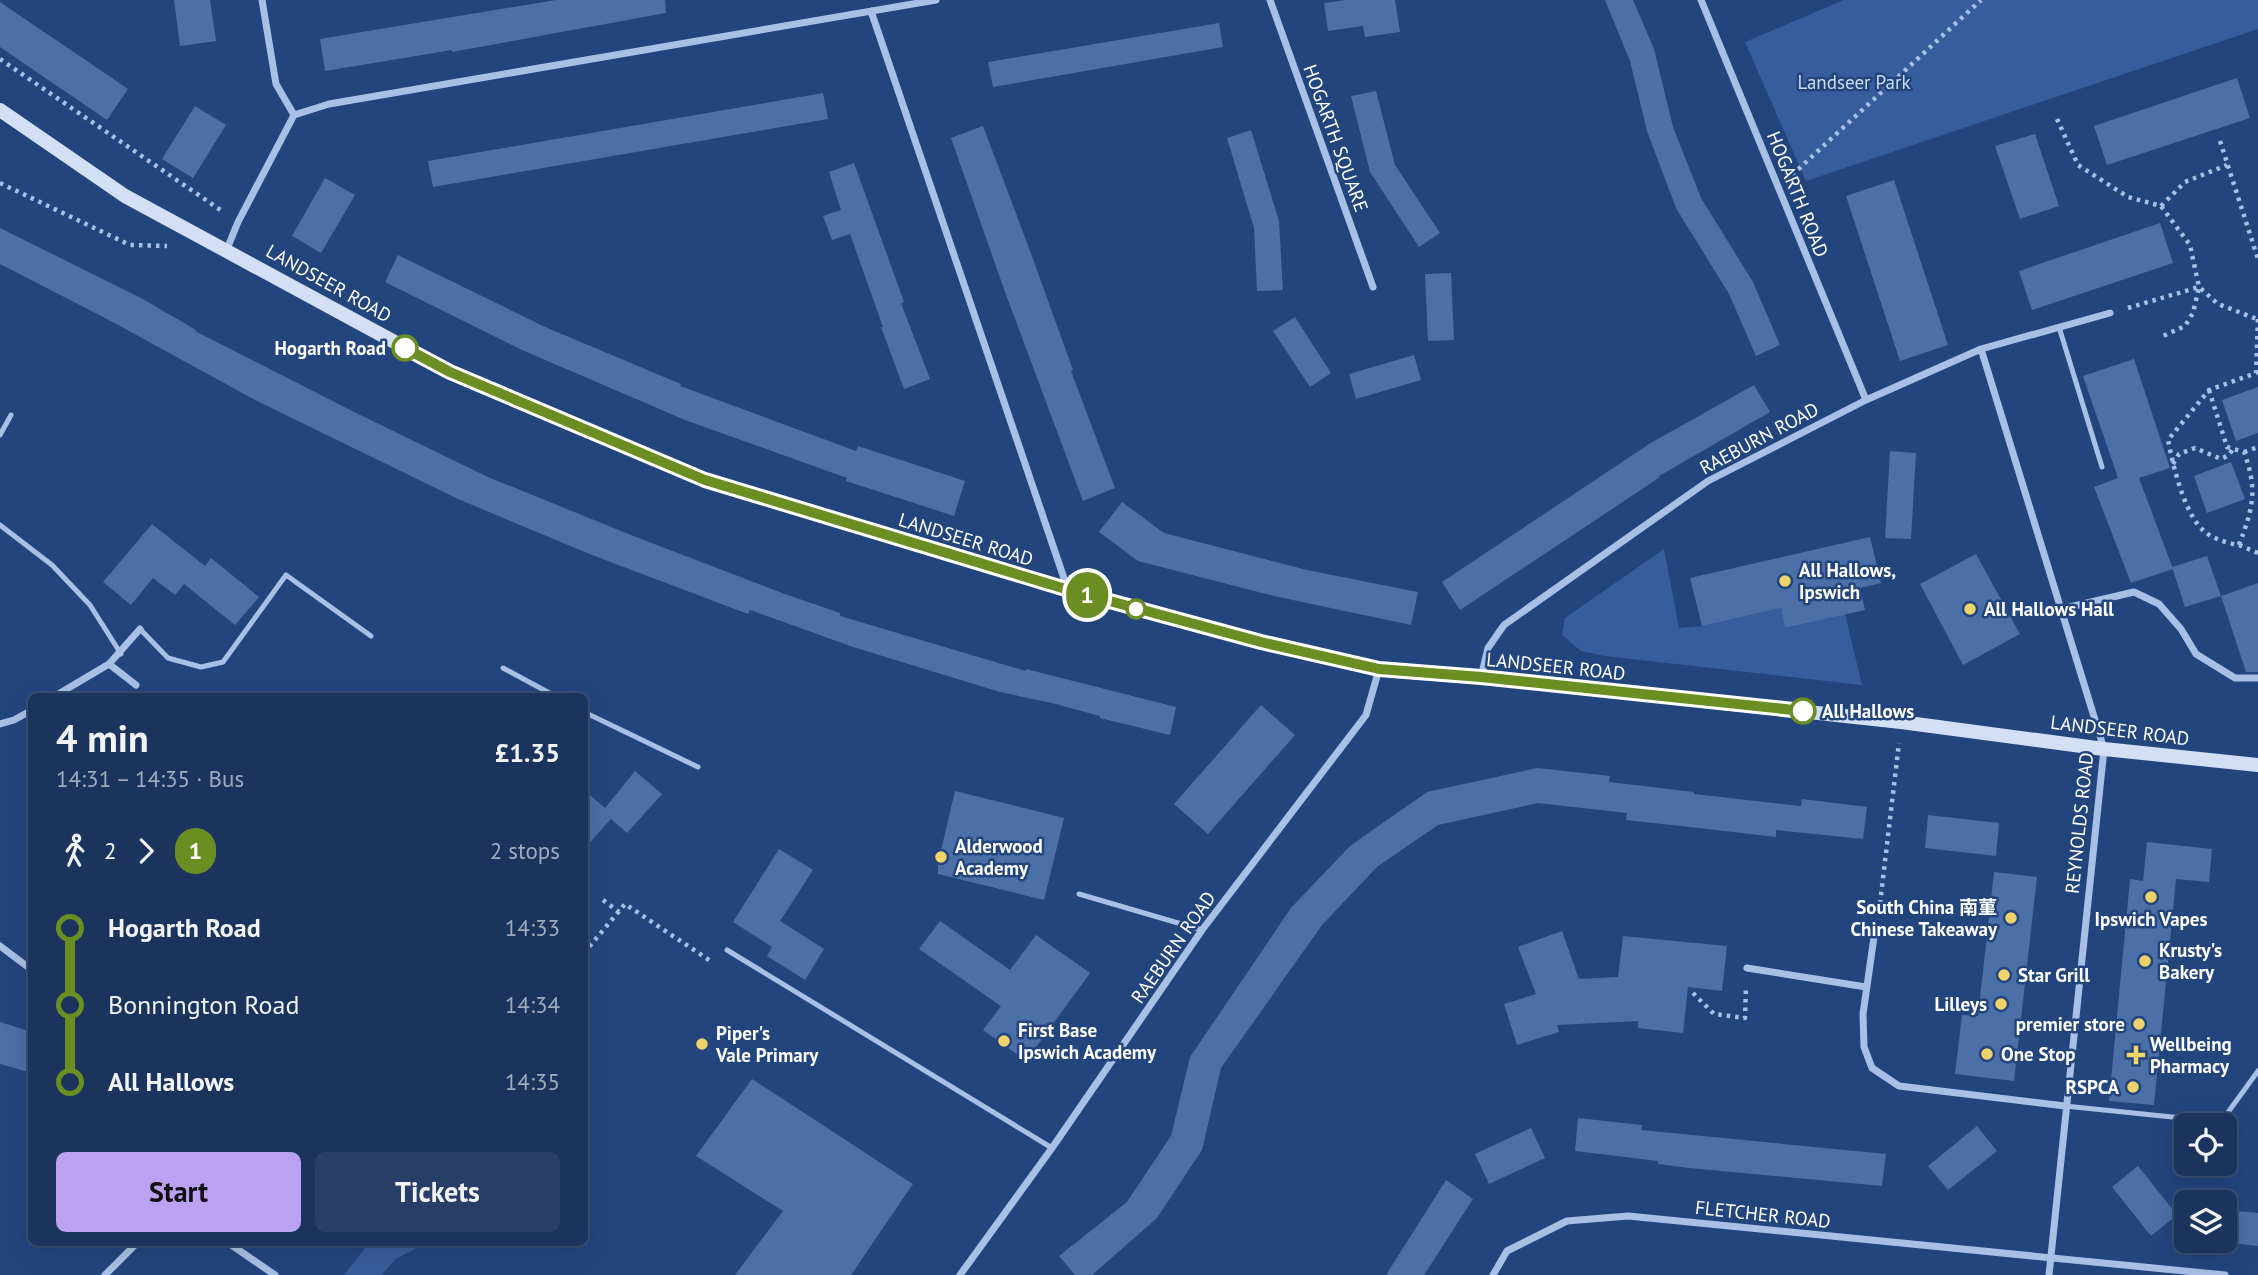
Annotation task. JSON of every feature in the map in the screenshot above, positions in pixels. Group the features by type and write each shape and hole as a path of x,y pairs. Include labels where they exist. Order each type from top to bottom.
{"street":[{"path":"262,0 276,84 294,115"},
{"path":"227,249 238,222 294,115 329,104 936,0"},
{"name":"HOGARTH SQUARE","path":"1270,0 1373,286"},
{"name":"HOGARTH ROAD","path":"1701,0 1866,400"},
{"path":"872,11 1069,590"},
{"name":"LANDSEER ROAD","path":"0,110 125,196 450,372 705,480 1069,590 1261,642 1379,669 1481,677 1901,722 2104,749 2258,765"},
{"name":"RAEBURN ROAD","path":"1481,677 1488,648 1504,625 1709,481 1866,400 1981,349 2110,313"},
{"name":"REYNOLDS ROAD","path":"1981,349 2104,749 2049,1275"},
{"path":"2061,609 2134,593 2159,604 2181,629 2196,654 2235,678 2258,678"},
{"path":"60,693 109,664 121,654 140,629"},
{"path":"109,664 136,685"},
{"name":"RAEBURN ROAD","path":"960,1275 1052,1148 1202,930 1366,715 1379,669"},
{"path":"0,724 28,712"},
{"path":"1875,930 1863,1014 1864,1047 1872,1068 1899,1086 2065,1106"},
{"path":"0,946 28,967"},
{"path":"1747,968 1866,987"},
{"name":"FLETCHER ROAD","path":"1493,1275 1507,1251 1567,1221 1628,1216 2225,1275"},
{"path":"105,1275 134,1246"},
{"path":"233,1246 275,1275"}],"lane":[{"path":"2059,327 2102,467"},
{"path":"0,435 11,415"},
{"path":"0,525 52,565 90,605 121,654"},
{"path":"140,629 168,658 201,667 223,662 286,575 371,635"},
{"path":"503,668 549,693"},
{"path":"588,714 698,767"},
{"path":"1079,894 1202,930"},
{"path":"727,950 1052,1148"},
{"path":"2065,1106 2221,1122 2258,1071"}],"path":[{"path":"1778,187 1981,0"},
{"path":"0,59 238,222"},
{"path":"2057,119 2078,165 2129,197 2161,206 2190,244 2199,286 2193,313 2185,326 2163,337"},
{"path":"2220,141 2258,259"},
{"path":"2161,206 2185,182 2227,165"},
{"path":"0,183 130,244 171,247"},
{"path":"2110,313 2168,298 2199,286"},
{"path":"2199,286 2218,303 2258,318 2256,373 2209,390 2168,440 2173,465 2188,506 2203,530 2226,542 2258,553"},
{"path":"2209,390 2227,447 2244,452 2258,447"},
{"path":"2173,465 2179,454 2195,448 2221,459 2233,449"},
{"path":"2239,545 2258,491 2252,464 2244,452"},
{"path":"1875,930 1882,902 1901,722"},
{"path":"588,948 625,904 712,962 727,950"},
{"path":"1693,993 1714,1014 1745,1018 1747,968"}],"green space":[{"name":"Landseer Park","path":"1844,0 2258,0 2258,29 1806,181 1745,42"},
{"path":"1664,549 1679,628 1702,626 1781,608 1786,628 1845,614 1862,685 1605,656 1581,651 1562,635 1565,618"},
{"path":"367,1246 420,1246 396,1259 381,1275 344,1275"}],"building":[{"path":"174,0 210,0 216,41 180,46"},
{"path":"556,0 665,0 666,13 452,52 325,71 320,39"},
{"path":"1395,0 1400,32 1365,37 1363,26 1328,31 1324,3"},
{"path":"1605,0 1633,0 1654,49 1673,127 1701,198 1753,282 1780,345 1756,356 1729,294 1676,208 1647,131 1630,61"},
{"path":"0,2 128,89 107,120 0,47"},
{"path":"1219,23 1223,47 993,87 988,62"},
{"path":"2237,78 2250,118 2107,165 2094,126"},
{"path":"1376,91 1395,165 1440,233 1419,247 1370,172 1351,96"},
{"path":"823,93 828,119 433,187 428,161"},
{"path":"195,106 226,125 193,178 162,159"},
{"path":"983,126 1115,488 1083,501 951,138"},
{"path":"1251,130 1279,221 1283,290 1257,291 1254,228 1227,138"},
{"path":"2035,134 2059,206 2020,219 1995,146"},
{"path":"854,163 904,302 901,303 930,379 904,389 850,234 832,240 823,216 841,210 829,172"},
{"path":"325,178 355,195 321,253 292,236"},
{"path":"1894,180 1948,345 1900,361 1846,196"},
{"path":"2160,223 2173,263 2032,310 2019,271"},
{"path":"0,228 141,298 195,331 488,477 636,537 840,613 840,616 1026,671 1176,707 1170,735 1000,692 853,647 750,610 748,614 592,555 458,499 257,401 0,264"},
{"path":"398,255 545,327 681,384 680,386 856,451 858,446 965,481 954,516 846,481 847,478 685,420 522,350 385,282"},
{"path":"1451,273 1454,340 1428,341 1425,274"},
{"path":"1295,317 1331,373 1310,387 1273,331"},
{"path":"1414,355 1421,380 1356,399 1349,374"},
{"path":"2134,359 2170,468 2139,478 2173,569 2131,583 2094,487 2118,478 2083,376"},
{"path":"1754,385 1770,412 1659,476 1460,610 1442,582 1649,444"},
{"path":"2258,387 2258,433 2236,441 2222,400"},
{"path":"1890,451 1916,453 1911,539 1885,538"},
{"path":"2231,462 2245,499 2207,513 2194,476"},
{"path":"1122,502 1164,533 1307,570 1418,592 1411,625 1274,596 1138,561 1099,532"},
{"path":"152,524 205,566 211,558 259,597 235,625 184,584 175,595 153,578 131,605 103,582"},
{"name":"All Hallows, Ipswich","path":"1870,537 1881,583 1860,588 1865,610 1785,628 1781,608 1702,626 1690,578"},
{"name":"All Hallows Hall","path":"1976,554 2020,634 1963,665 1920,584"},
{"path":"2207,556 2221,596 2185,607 2172,567"},
{"path":"2258,583 2258,672 2246,672 2221,596"},
{"path":"1261,705 1295,735 1208,834 1174,804"},
{"path":"1537,768 1610,776 1609,782 1694,794 1801,806 1802,799 1867,807 1863,839 1776,830 1776,837 1626,820 1627,813 1538,803 1438,825 1377,867 1322,925 1221,1068 1202,1150 1157,1218 1092,1275 1075,1275 1059,1256 1127,1202 1171,1136 1190,1057 1291,908 1350,846 1427,792"},
{"path":"635,771 662,794 627,833 611,819 588,845 588,793 605,808"},
{"path":"955,791 1064,818 1044,900 938,874 938,863"},
{"path":"1928,815 1999,823 1996,856 1925,848"},
{"path":"2147,842 2212,849 2209,882 2176,879 2154,1105 2109,1101 2130,879 2143,881"},
{"path":"779,849 813,870 780,921 824,949 805,980 767,956 772,947 733,922"},
{"path":"1994,872 2037,877 2014,1081 1955,1074 1962,1015 1978,1016"},
{"path":"940,921 1010,970 1036,935 1090,973 1026,1061 983,1030 1001,1006 919,949"},
{"path":"1562,931 1579,979 1618,977 1623,936 1727,946 1722,991 1688,987 1683,1033 1638,1028 1638,1021 1557,1025 1559,1032 1517,1045 1504,1004 1536,994 1518,947"},
{"path":"0,1022 28,1031 28,1072 0,1064"},
{"path":"752,1079 913,1184 851,1275 735,1275 783,1211 696,1156"},
{"path":"1578,1118 1642,1125 1641,1130 1886,1154 1882,1186 1689,1168 1658,1164 1658,1161 1575,1151"},
{"path":"1977,1126 1997,1151 1948,1190 1928,1166"},
{"path":"1531,1128 1545,1158 1489,1184 1475,1154"},
{"path":"2138,1166 2174,1211 2174,1217 2151,1236 2112,1187"},
{"path":"1446,1180 1473,1199 1424,1275 1386,1275"},
{"path":"2237,1211 2258,1213 2258,1246 2237,1244"}],"bus line":[{"name":"1","path":"405,348 450,372 705,480 1069,590 1261,642 1379,669 1803,711"}],"place":[{"name":"Hogarth Road","path":"405,348"},
{"name":"All Hallows, Ipswich","path":"1785,581"},
{"name":"All Hallows Hall","path":"1970,609"},
{"name":"All Hallows","path":"1803,711"},
{"name":"Alderwood Academy","path":"941,857"},
{"name":"Ipswich Vapes","path":"2151,897"},
{"name":"South China 南菫 Chinese Takeaway","path":"2011,918"},
{"name":"Krusty's Bakery","path":"2145,961"},
{"name":"Star Grill","path":"2004,975"},
{"name":"Lilleys","path":"2001,1004"},
{"name":"premier store","path":"2139,1024"},
{"name":"First Base Ipswich Academy","path":"1004,1041"},
{"name":"Piper's Vale Primary","path":"702,1044"},
{"name":"One Stop","path":"1987,1054"},
{"name":"Wellbeing Pharmacy","path":"2136,1055"},
{"name":"RSPCA","path":"2133,1087"}]}
